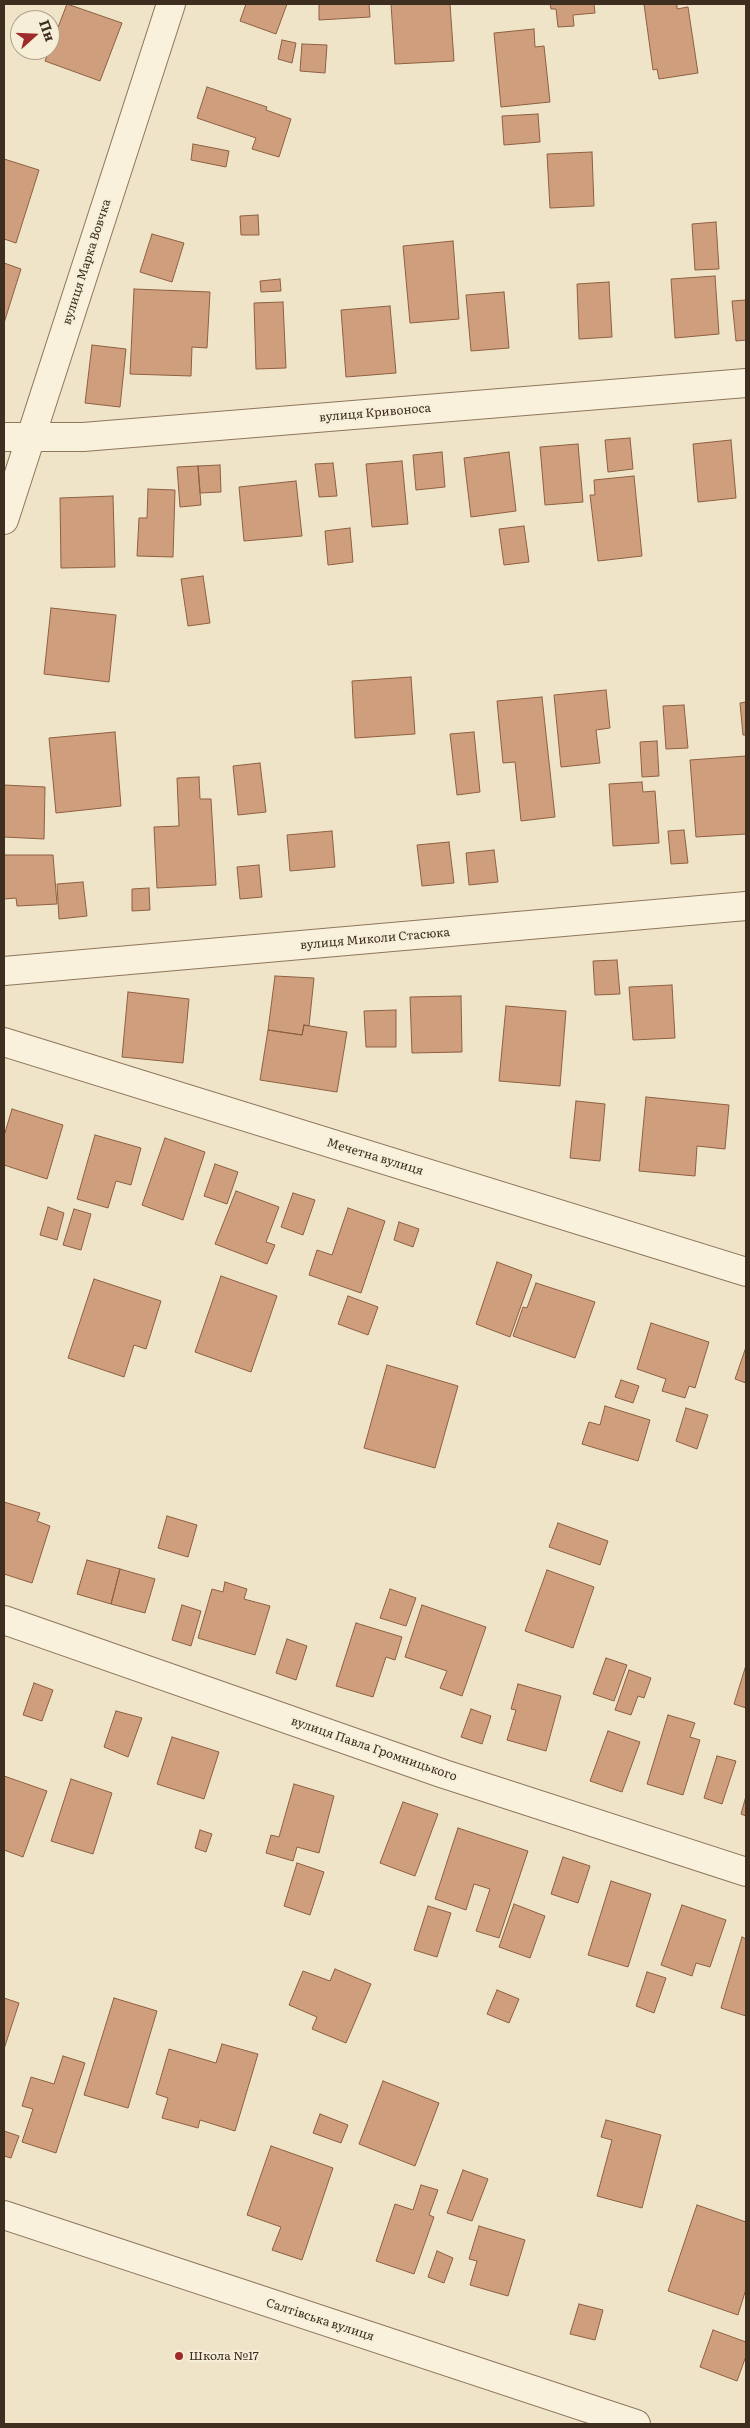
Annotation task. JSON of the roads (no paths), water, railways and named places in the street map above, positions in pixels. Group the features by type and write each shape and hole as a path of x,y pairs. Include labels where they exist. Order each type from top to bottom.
{"street":[{"name":"вулиця Марка Вовчка","path":"4,520 171,4"},
{"name":"вулиця Кривоноса","path":"4,437 83,437 746,383"},
{"name":"вулиця Миколи Стасюка","path":"4,971 746,906"},
{"name":"Мечетна вулиця","path":"4,1042 746,1272"},
{"name":"вулиця Павла Громницького","path":"4,1620 444,1774 746,1872"},
{"name":"Салтівська вулиця","path":"4,2215 636,2424"}],"place":[{"name":"Школа №17","path":"179,2356"}]}
